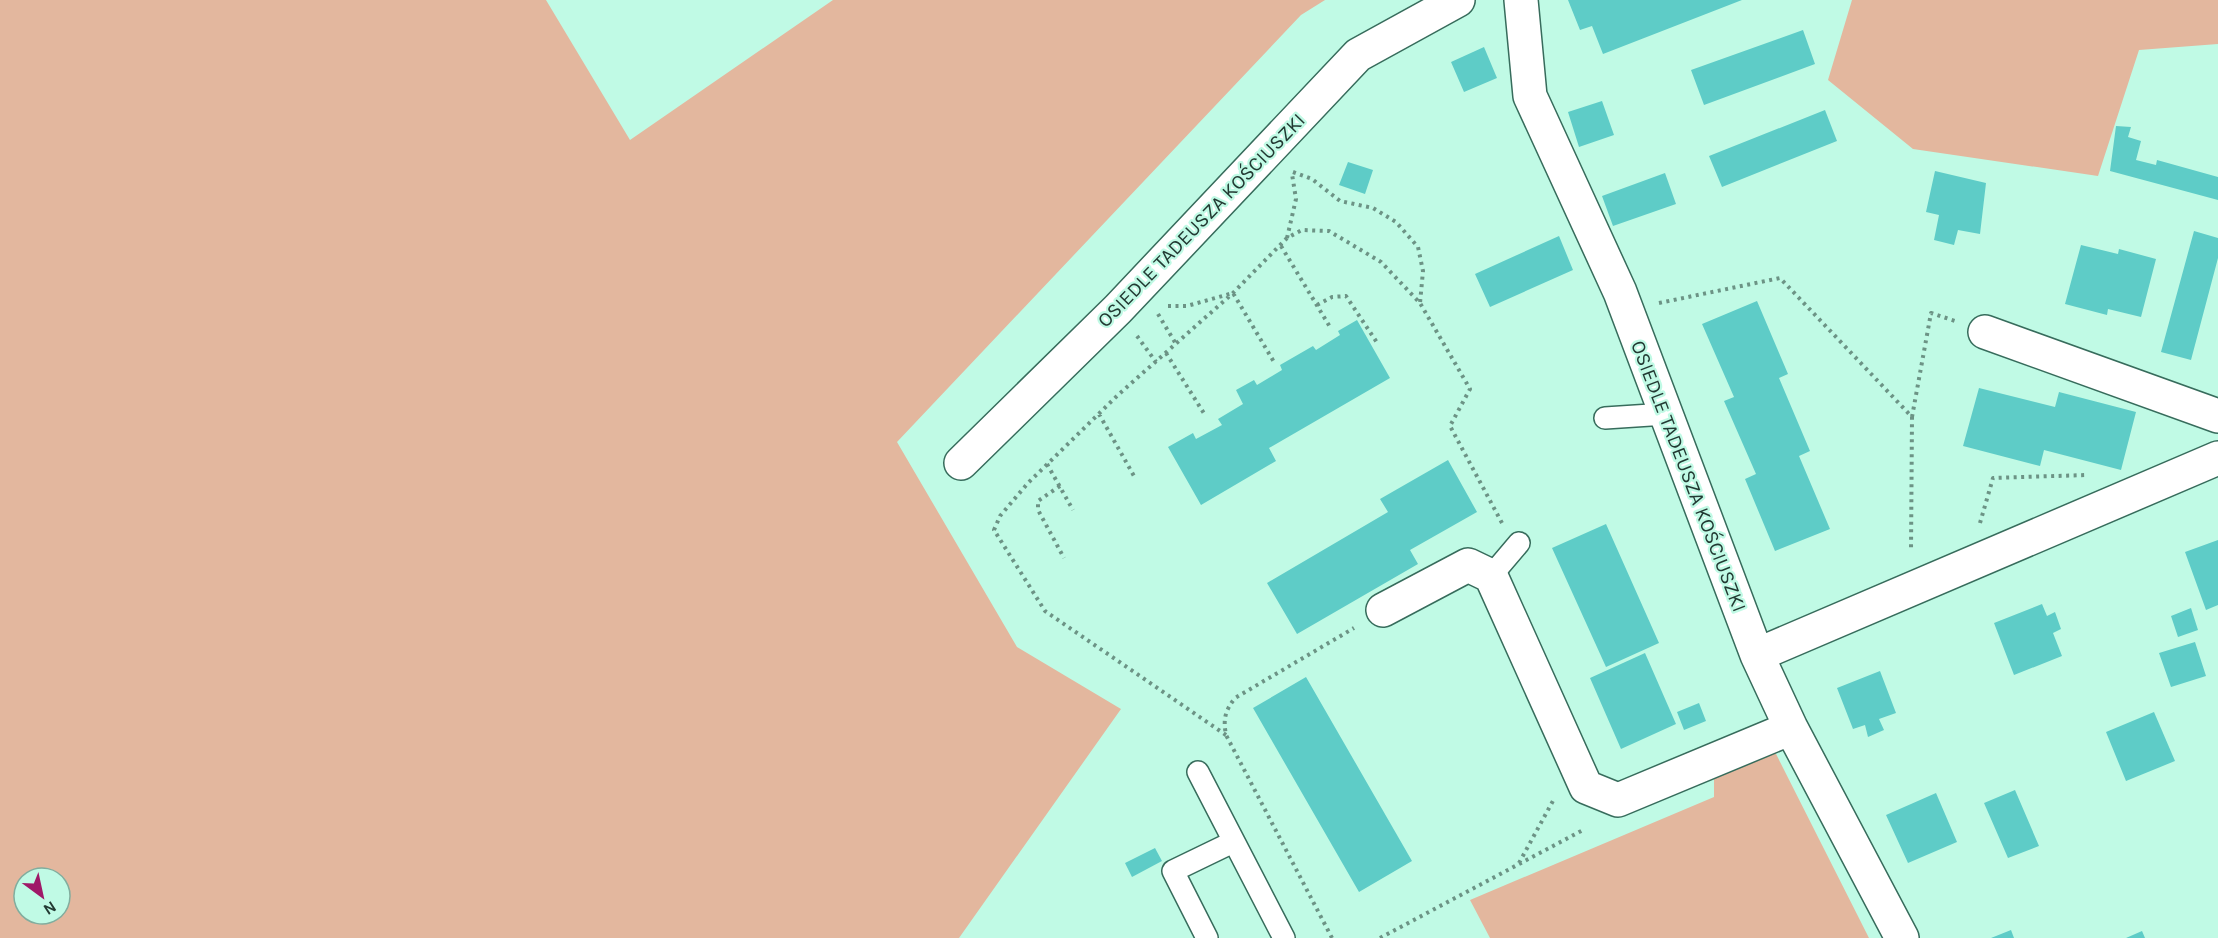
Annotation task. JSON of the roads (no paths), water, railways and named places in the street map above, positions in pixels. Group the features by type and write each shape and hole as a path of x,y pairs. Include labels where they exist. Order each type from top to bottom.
{"street":[{"name":"OSIEDLE TADEUSZA KOŚCIUSZKI","path":"961,463 1144,297 1280,139 1358,55 1458,0"},
{"name":"OSIEDLE TADEUSZA KOŚCIUSZKI","path":"1521,0 1530,96 1620,292 1757,655 1791,728 1902,938"},
{"path":"1985,332 2218,416"},
{"path":"1757,655 2218,459"},
{"path":"1383,610 1468,565 1491,576 1586,788 1618,800 1791,728"}],"lane":[{"path":"1605,418 1666,414"},
{"path":"1491,576 1517,545"},
{"path":"1198,772 1284,938"},
{"path":"1207,938 1173,871 1233,842"}]}
